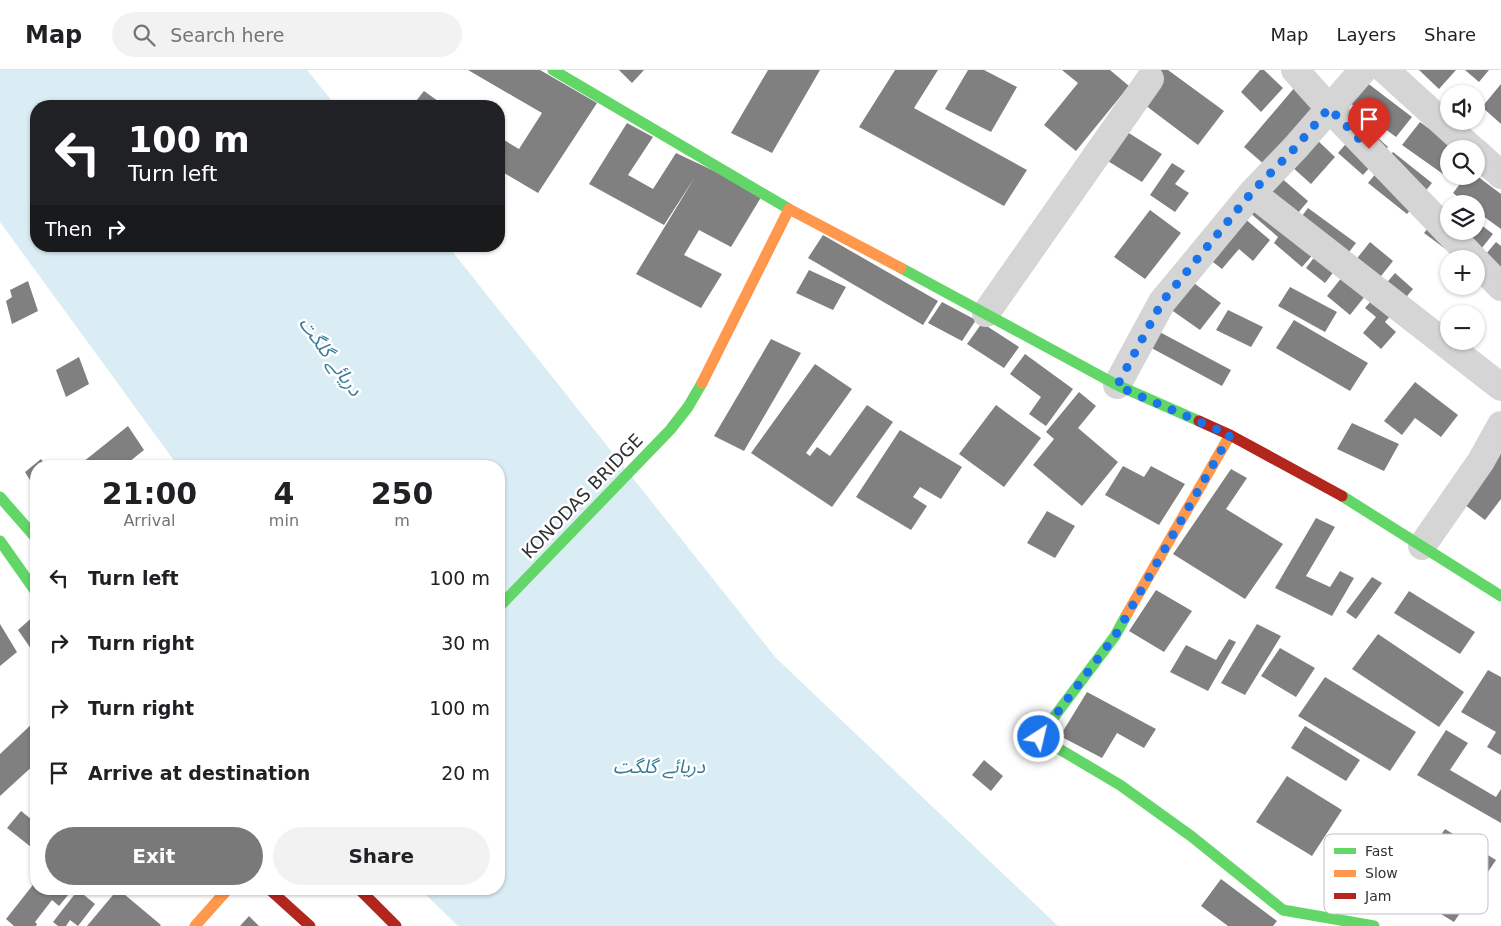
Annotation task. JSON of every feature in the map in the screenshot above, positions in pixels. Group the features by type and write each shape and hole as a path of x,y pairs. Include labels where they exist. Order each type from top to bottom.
{"main road":[{"path":"553,70 790,209 986,313 1117,386 1230,435 1337,493 1501,596"},
{"name":"KONODAS BRIDGE","path":"505,601 670,430 688,407 699,389 790,209"},
{"path":"1230,435 1115,636 1039,737 1120,785 1191,836 1283,910 1374,926"},
{"path":"0,497 30,531"},
{"path":"0,541 30,584"},
{"path":"196,926 223,895"},
{"path":"276,895 310,926"},
{"path":"365,895 396,926"}],"street":[{"path":"1295,70 1465,250"},
{"path":"1117,386 1162,302 1252,192 1296,147 1363,70"},
{"path":"1385,70 1462,140"},
{"path":"986,313 1150,79"},
{"path":"1485,160 1501,175"},
{"path":"1252,192 1501,387"},
{"path":"1485,270 1501,287"},
{"path":"1422,546 1480,461 1501,425"}],"water":[{"name":"دریائے گلگت","path":"0,70 307,70 331,100 30,100 30,252 453,252 776,658 1058,926 458,926 426,895 505,895 505,460 174,460 0,222"}],"building":[{"path":"468,70 540,70 597,103 538,193 505,174 505,141 519,149 542,113"},
{"path":"619,70 644,70 632,83"},
{"path":"768,70 820,70 772,153 731,133"},
{"path":"895,70 938,70 914,108 1027,170 1004,206 859,127"},
{"path":"968,70 984,70 1017,87 991,132 945,109"},
{"path":"1062,70 1110,70 1129,86 1076,151 1044,125 1078,83"},
{"path":"1159,70 1168,70 1224,111 1198,145 1137,99"},
{"path":"1260,70 1264,70 1283,88 1261,112 1241,92"},
{"path":"1419,70 1456,70 1443,85 1440,85 1439,89"},
{"path":"1465,70 1489,70 1479,82"},
{"path":"1306,74 1327,92 1265,165 1244,147"},
{"path":"1366,82 1412,117 1396,137 1350,103"},
{"path":"1501,84 1501,124 1485,110 1485,103"},
{"path":"424,91 437,100 417,100"},
{"path":"1420,122 1445,140 1440,140 1440,172 1402,145"},
{"path":"627,123 653,137 628,175 653,189 676,153 763,194 731,247 699,230 684,255 722,274 701,308 636,274 695,177 664,225 589,184"},
{"path":"1113,123 1162,154 1142,182 1093,152"},
{"path":"1363,124 1388,147 1363,175 1338,153"},
{"path":"1315,138 1335,157 1311,184 1291,166"},
{"path":"1393,152 1432,183 1407,214 1368,183"},
{"path":"1172,163 1185,171 1175,184 1189,193 1175,212 1150,195"},
{"path":"1279,176 1308,201 1288,225 1317,250 1302,267 1274,243 1278,237 1249,212"},
{"path":"1485,182 1501,194 1501,229 1485,217 1485,195 1456,195 1453,193 1459,185 1485,185"},
{"path":"1308,208 1356,243 1325,283 1306,268 1323,246 1295,225"},
{"path":"1150,210 1181,233 1145,279 1114,257"},
{"path":"1440,213 1440,240 1485,240 1485,228 1493,234 1480,250 1447,250 1424,233"},
{"path":"1244,218 1270,240 1253,261 1239,249 1222,269 1209,259"},
{"path":"823,235 938,301 923,325 808,258"},
{"path":"1370,242 1393,261 1350,315 1327,296"},
{"path":"1496,242 1501,246 1501,293 1485,276 1485,255"},
{"path":"809,270 846,287 833,310 796,293"},
{"path":"1395,273 1413,289 1385,322 1396,332 1381,349 1363,333 1376,317 1365,308"},
{"path":"28,281 38,311 12,324 6,301 12,297 10,290"},
{"path":"1191,281 1221,303 1200,330 1170,309"},
{"path":"1290,287 1337,312 1325,332 1278,306"},
{"path":"942,302 976,320 962,341 928,323"},
{"path":"1228,310 1263,327 1251,347 1216,330"},
{"path":"1294,320 1368,363 1350,391 1276,348"},
{"path":"982,323 1019,347 1004,368 967,344"},
{"path":"1154,329 1231,370 1222,386 1144,344"},
{"path":"771,339 801,353 744,451 714,436"},
{"path":"1025,354 1073,389 1046,426 1029,414 1041,397 1010,374"},
{"path":"79,357 89,384 66,397 56,370"},
{"path":"815,364 852,389 806,453 810,456 817,447 830,456 867,405 893,422 832,507 751,453"},
{"path":"1415,382 1458,415 1441,437 1415,418 1402,435 1384,421"},
{"path":"1079,392 1096,406 1078,428 1118,462 1082,506 1033,465 1054,439 1046,432"},
{"path":"996,405 1041,438 1004,487 959,454"},
{"path":"1352,423 1399,444 1384,471 1337,449"},
{"path":"128,426 144,450 132,460 86,460"},
{"path":"900,430 962,467 941,499 920,487 913,497 927,506 911,530 856,497"},
{"path":"1501,450 1501,499 1485,520 1461,502"},
{"path":"1123,466 1144,477 1151,466 1185,484 1159,525 1105,495"},
{"path":"30,468 30,480 25,472"},
{"path":"1231,469 1247,478 1226,509 1283,544 1245,599 1173,554"},
{"path":"1047,511 1075,526 1055,558 1027,543"},
{"path":"1316,518 1335,527 1306,576 1330,587 1340,571 1354,578 1332,616 1275,588"},
{"path":"1372,577 1382,583 1356,619 1346,612"},
{"path":"1156,590 1192,611 1164,652 1129,631"},
{"path":"1409,591 1475,632 1460,654 1394,613"},
{"path":"30,619 30,647 18,630"},
{"path":"0,624 17,652 0,666"},
{"path":"1257,624 1281,636 1245,695 1221,683"},
{"path":"1378,634 1464,692 1439,727 1352,669"},
{"path":"1229,639 1236,642 1208,691 1170,672 1186,645 1216,660"},
{"path":"1280,648 1315,668 1296,697 1261,676"},
{"path":"1488,670 1501,677 1501,755 1487,747 1496,732 1461,712"},
{"path":"1325,677 1416,732 1390,771 1298,716"},
{"path":"1087,692 1156,729 1144,748 1117,733 1102,758 1060,736"},
{"path":"30,726 30,768 0,796 0,754"},
{"path":"1305,726 1360,760 1346,781 1291,748"},
{"path":"1446,730 1468,743 1450,770 1496,797 1501,789 1501,823 1417,775"},
{"path":"984,760 1003,776 991,791 972,775"},
{"path":"1287,776 1342,810 1326,834 1324,834 1324,838 1312,856 1256,822"},
{"path":"21,811 30,818 30,846 7,828"},
{"path":"1445,829 1453,834 1442,834"},
{"path":"1488,855 1496,860 1488,872"},
{"path":"1221,879 1277,921 1273,926 1228,926 1201,906"},
{"path":"30,889 30,895 68,895 59,906 52,900 35,922 36,926 14,926 6,919"},
{"path":"74,895 84,895 95,904 78,926 70,920 66,926 58,926 53,922"},
{"path":"113,895 125,895 161,925 160,926 87,926"},
{"path":"1441,914 1459,914 1454,922"},
{"path":"249,916 259,926 240,926"}],"traffic: fast":[{"path":"553,70 789,209"},
{"path":"901,268 1117,385 1199,421"},
{"path":"505,601 670,430 688,407 702,383"},
{"path":"1342,496 1501,596"},
{"path":"0,497 30,531"},
{"path":"0,541 30,584"},
{"path":"1127,614 1115,636 1039,737 1120,785 1191,836 1283,910 1374,926"}],"traffic: slow":[{"path":"702,383 789,209 901,268"},
{"path":"1127,614 1230,435"},
{"path":"195,926 223,895"}],"traffic: jam":[{"path":"1199,421 1230,435 1342,496"},
{"path":"276,895 310,926"},
{"path":"365,895 396,926"}],"route":[{"path":"1039,737 1115,636 1230,435 1117,386 1162,302 1252,192 1296,147 1329,108 1369,149"}]}
